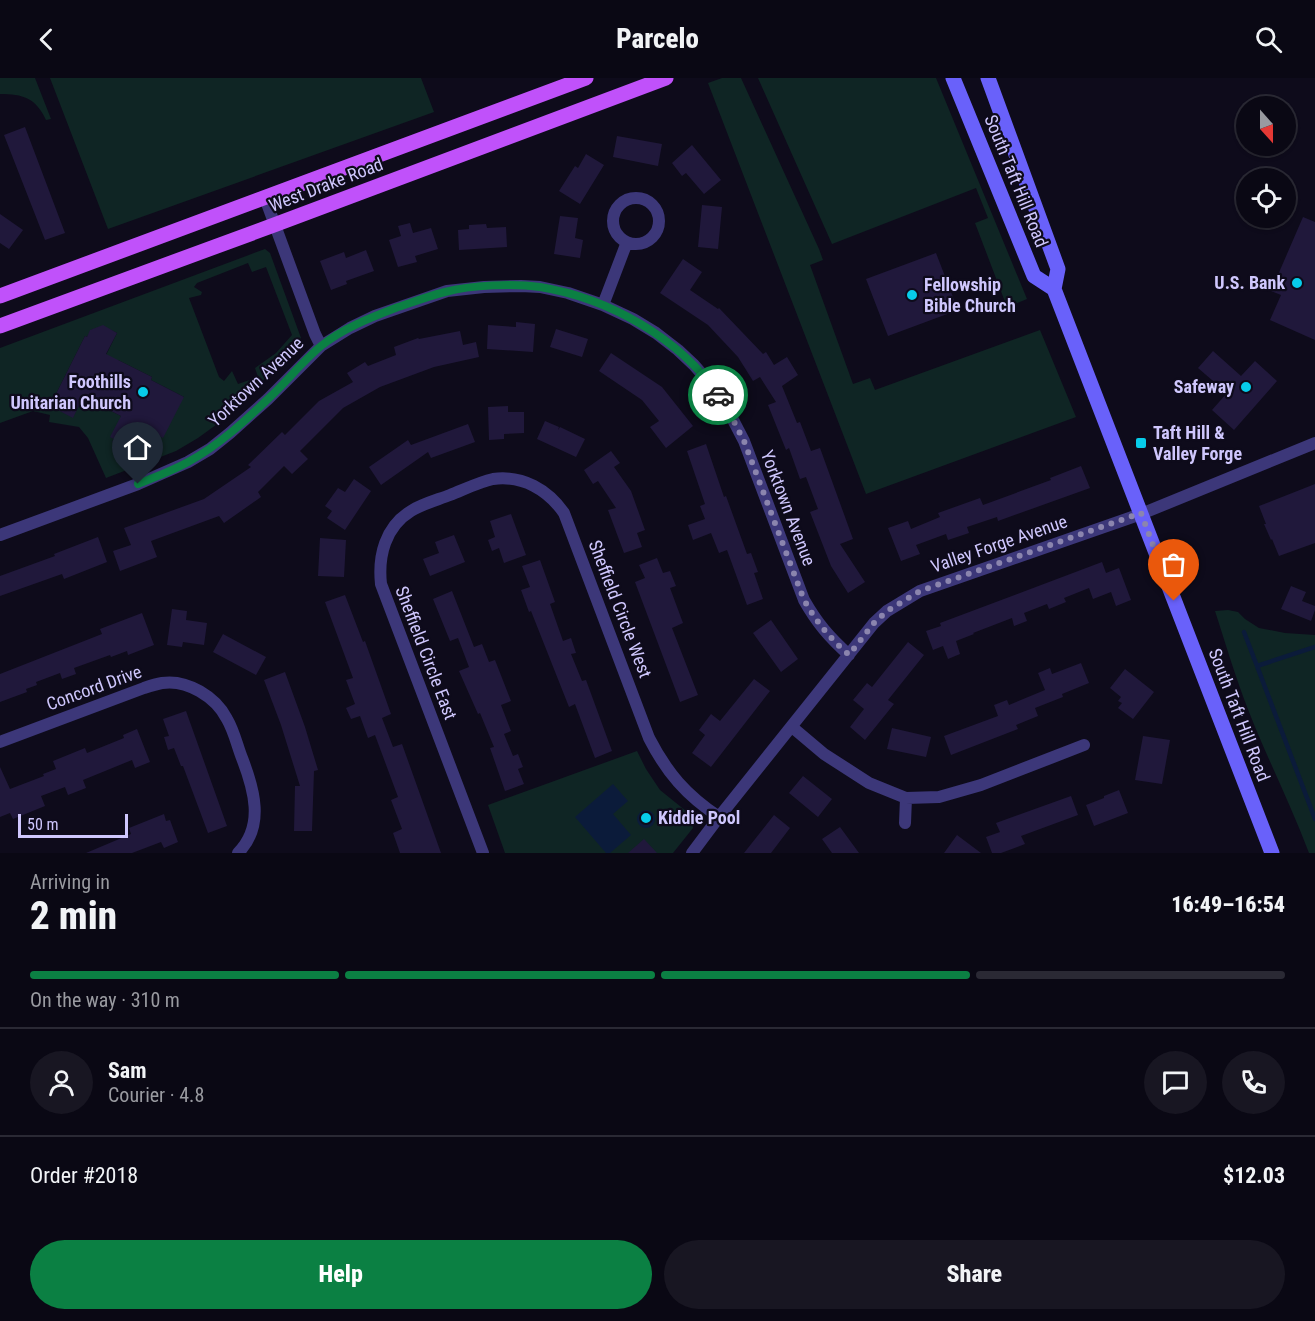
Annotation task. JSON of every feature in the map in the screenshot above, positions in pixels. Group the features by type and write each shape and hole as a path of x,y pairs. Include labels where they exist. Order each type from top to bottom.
{"main road":[{"name":"West Drake Road","path":"0,296 586,78"},
{"name":"West Drake Road","path":"0,326 666,78"},
{"name":"South Taft Hill Road","path":"953,78 1034,276 1054,289"},
{"name":"South Taft Hill Road","path":"987,78 1058,269 1054,289 1272,853"}],"street":[{"path":"265,198 321,346"},
{"path":"603,305 627,242"},
{"name":"Yorktown Avenue","path":"0,536 138,484 188,462 210,449 230,433 321,346 375,316 447,291 484,287 540,287 603,305 633,319 678,350 714,388 744,441 804,600 816,621 849,655"},
{"name":"Valley Forge Avenue","path":"692,853 874,623 887,611 920,591 1141,513 1315,443"},
{"name":"Sheffield Circle West","path":"451,495 491,479 506,478 521,480 534,486 547,493 557,504 564,513 649,738 658,756 687,793 719,817"},
{"name":"Sheffield Circle East","path":"451,495 411,511 400,520 384,544 379,569 381,584 483,853"},
{"name":"Concord Drive","path":"0,741 144,688 163,683 178,683 190,687 215,702 227,718 251,781 255,816 248,842 238,853"},
{"path":"792,727 824,754 869,783 906,798 939,797 981,785 1084,745"},
{"path":"905,823 906,798"}],"green space":[{"path":"0,78 35,78 51,119 46,120 33,102 22,96 0,94"},
{"path":"50,78 421,78 434,112 108,229"},
{"path":"722,78 741,78 819,249 823,260 810,265 853,384 870,378 875,390 1040,330 1076,417 866,494 708,83"},
{"path":"758,78 936,78 1027,299 1007,307 975,223 988,218 976,188 832,244"},
{"path":"265,249 270,253 301,338 299,346 220,422 198,438 176,451 106,478 88,438 79,427 49,422 50,415 33,411 0,423 0,348","holes":["248,263 252,272 266,267 292,335 276,353 255,368 258,377 238,384 232,371 224,381 219,377 189,298 201,295 202,292 194,287 197,283","103,326 117,333 103,361 110,375 118,360 184,397 147,430 137,450 132,448 130,451 113,442 121,416 83,397 73,417 50,406 85,336 87,337 91,330"]},
{"path":"1215,611 1238,612 1259,628 1315,635 1315,853 1309,853 1240,687"},
{"path":"637,751 660,790 691,815 693,828 673,853 505,853 488,805"}],"water":[{"path":"613,784 628,801 613,814 631,835 610,853 606,853 575,817"},
{"name":"Kiddie Pool","path":"642,810 650,810 655,815 653,826 642,828 637,823 637,815"}],"building":[{"path":"25,127 65,233 45,240 4,135"},
{"path":"617,136 662,144 658,166 613,157"},
{"path":"692,145 721,180 704,194 686,173 682,176 672,163"},
{"path":"586,154 604,165 580,204 559,191 575,166 578,168"},
{"path":"702,205 722,207 718,249 698,247"},
{"path":"0,214 23,230 9,249 0,243"},
{"path":"560,216 578,218 575,238 583,240 580,258 554,254"},
{"path":"1303,217 1315,222 1315,340 1270,320 1281,295 1271,291"},
{"path":"410,223 413,233 431,228 438,249 415,256 417,262 398,267 389,240 401,236 398,226"},
{"path":"486,224 487,228 506,227 507,247 459,250 458,230 469,229 469,225"},
{"path":"366,250 374,271 346,281 347,284 331,290 320,261 344,252 346,258"},
{"name":"Fellowship Bible Church","path":"936,253 958,310 888,336 866,279"},
{"path":"683,259 702,272 690,290 719,308 763,354 766,352 774,365 787,357 798,375 782,386 811,451 820,448 853,539 840,544 865,582 848,593 831,566 810,512 818,509 806,477 800,479 789,448 786,450 768,405 776,402 760,377 753,381 738,357 708,325 660,293"},
{"path":"516,322 535,324 533,352 487,349 488,325 516,327"},
{"name":"Foothills Unitarian Church","path":"103,325 117,333 106,354 152,377 151,380 184,397 163,438 147,430 137,451 132,448 131,451 112,442 114,439 110,437 121,416 83,397 73,418 50,406 85,336 87,337 90,330"},
{"path":"556,329 588,339 582,357 550,347"},
{"path":"460,331 463,345 476,342 479,357 434,367 380,387 343,408 300,451 308,459 292,474 284,466 258,492 261,497 224,523 219,516 151,541 157,557 120,571 113,551 131,545 124,528 204,499 251,467 248,465 282,432 285,435 319,401 353,382 347,373 365,362 368,366 396,355 394,347 418,338"},
{"name":"Safeway","path":"1213,351 1241,376 1255,361 1277,381 1234,430 1212,410 1227,393 1198,368"},
{"path":"611,353 662,387 693,426 666,448 650,427 659,421 642,400 599,371"},
{"path":"508,406 508,412 524,412 524,433 504,434 504,439 489,440 488,407"},
{"path":"545,421 559,427 558,430 560,427 585,439 576,457 537,439"},
{"path":"468,424 475,442 431,458 428,452 381,485 369,467 408,440 411,445"},
{"path":"706,444 747,554 751,553 758,572 754,573 763,599 747,605 727,550 719,553 711,533 693,540 688,525 705,519 700,506 705,504 687,451"},
{"path":"611,451 620,463 614,467 631,491 645,530 637,533 642,547 624,553 608,510 616,508 598,481 593,484 584,470"},
{"path":"1081,466 1090,488 998,521 997,517 967,527 969,533 948,540 946,534 916,545 920,554 901,561 888,528 908,521 911,529 940,517 938,513 980,498 983,505 1051,480 1050,478"},
{"path":"354,479 371,491 345,530 327,518 332,511 325,506 338,488 345,492"},
{"path":"1315,484 1315,543 1279,556 1264,524 1266,524 1259,506"},
{"path":"511,514 526,555 504,563 499,548 492,551 488,540 495,537 490,521"},
{"path":"454,535 465,562 430,576 423,559 439,553 435,542"},
{"path":"98,537 107,562 64,579 62,574 0,596 0,576"},
{"path":"320,538 346,540 344,577 318,576"},
{"path":"657,558 663,573 670,571 676,586 670,588 683,623 672,628 698,695 680,702 635,582 645,578 639,565"},
{"path":"540,560 555,602 550,604 563,641 571,638 576,653 571,654 582,681 586,680 612,751 595,758 575,704 569,707 521,590 530,587 522,566"},
{"path":"1102,562 1106,573 1119,568 1131,600 1116,606 1111,592 1093,599 1089,588 1064,598 1066,602 1049,609 1047,604 1024,613 1027,621 1014,626 1012,618 956,641 960,654 948,659 943,646 933,650 926,631 941,626 940,623"},
{"path":"1291,586 1306,592 1302,601 1315,606 1311,621 1281,609"},
{"path":"452,591 474,647 482,644 489,662 495,660 511,701 501,705 511,731 504,734 513,756 518,754 523,767 518,769 524,784 505,791 490,748 494,747 459,671 469,667 458,638 450,641 433,599"},
{"path":"345,595 363,642 365,641 391,714 382,718 393,747 402,744 441,853 400,853 393,833 402,829 391,800 398,797 375,735 368,738 360,716 351,719 346,708 355,704 346,680 353,678 325,602"},
{"path":"172,609 187,611 186,620 207,623 204,645 183,642 182,647 167,645"},
{"path":"142,613 154,645 128,655 127,651 111,657 110,655 74,668 76,674 62,679 60,673 36,682 37,685 26,689 27,692 0,702 0,674 102,634 100,629"},
{"path":"771,620 798,659 781,672 753,633"},
{"path":"223,634 266,657 256,675 213,652"},
{"path":"908,642 924,655 888,700 894,704 865,740 850,727 864,709 853,700 867,683 872,687"},
{"path":"1081,663 1089,683 1035,708 1038,716 1016,725 1018,729 951,755 944,736 998,716 994,705 1007,700 1009,705 1045,690 1038,673 1050,668 1052,674"},
{"path":"1125,669 1154,692 1133,719 1118,708 1122,703 1118,701 1121,697 1110,688"},
{"path":"285,672 318,770 314,771 312,831 294,831 295,786 300,786 264,680"},
{"path":"754,679 770,691 711,767 692,753 705,735 699,730 711,714 720,721"},
{"path":"186,711 227,826 208,833 183,766 174,748 168,750 164,737 169,736 163,719"},
{"path":"892,728 931,737 926,757 887,749"},
{"path":"137,729 150,762 135,768 132,760 83,780 86,788 68,795 65,787 41,796 45,806 13,819 10,813 0,817 0,767 10,789 56,769 53,761 85,748 87,753 124,738 123,735"},
{"path":"1143,736 1170,740 1162,784 1135,780"},
{"path":"803,776 832,799 818,817 789,793"},
{"path":"1119,790 1128,813 1094,826 1086,805"},
{"path":"1071,796 1078,815 1021,836 1025,844 1001,853 992,853 986,837 1000,832 996,823"},
{"path":"164,814 166,821 170,820 178,842 164,848 161,842 132,853 86,853 131,834 129,828"},
{"path":"774,815 790,828 771,853 744,853"},
{"path":"840,827 859,853 832,853 822,839"},
{"path":"957,835 981,853 944,853"},
{"path":"644,839 657,853 628,853"}],"waterway":[{"path":"1244,632 1257,666 1315,647"},
{"path":"1257,666 1315,819"}],"way so far":[{"path":"718,395 744,441 804,600 816,621 849,655 874,623 887,611 920,591 1141,513 1174,601"}],"place":[{"name":"U.S. Bank","path":"1297,283"},
{"name":"Fellowship Bible Church","path":"912,295"},
{"name":"Safeway","path":"1246,387"},
{"name":"Foothills Unitarian Church","path":"143,392"},
{"name":"Taft Hill & Valley Forge","path":"1141,443"},
{"name":"Kiddie Pool","path":"646,818"}],"route":[{"path":"138,484 188,462 210,449 268,399 321,346 375,316 447,291 484,287 540,287 603,305 633,319 678,350 694,365 718,395"}]}
